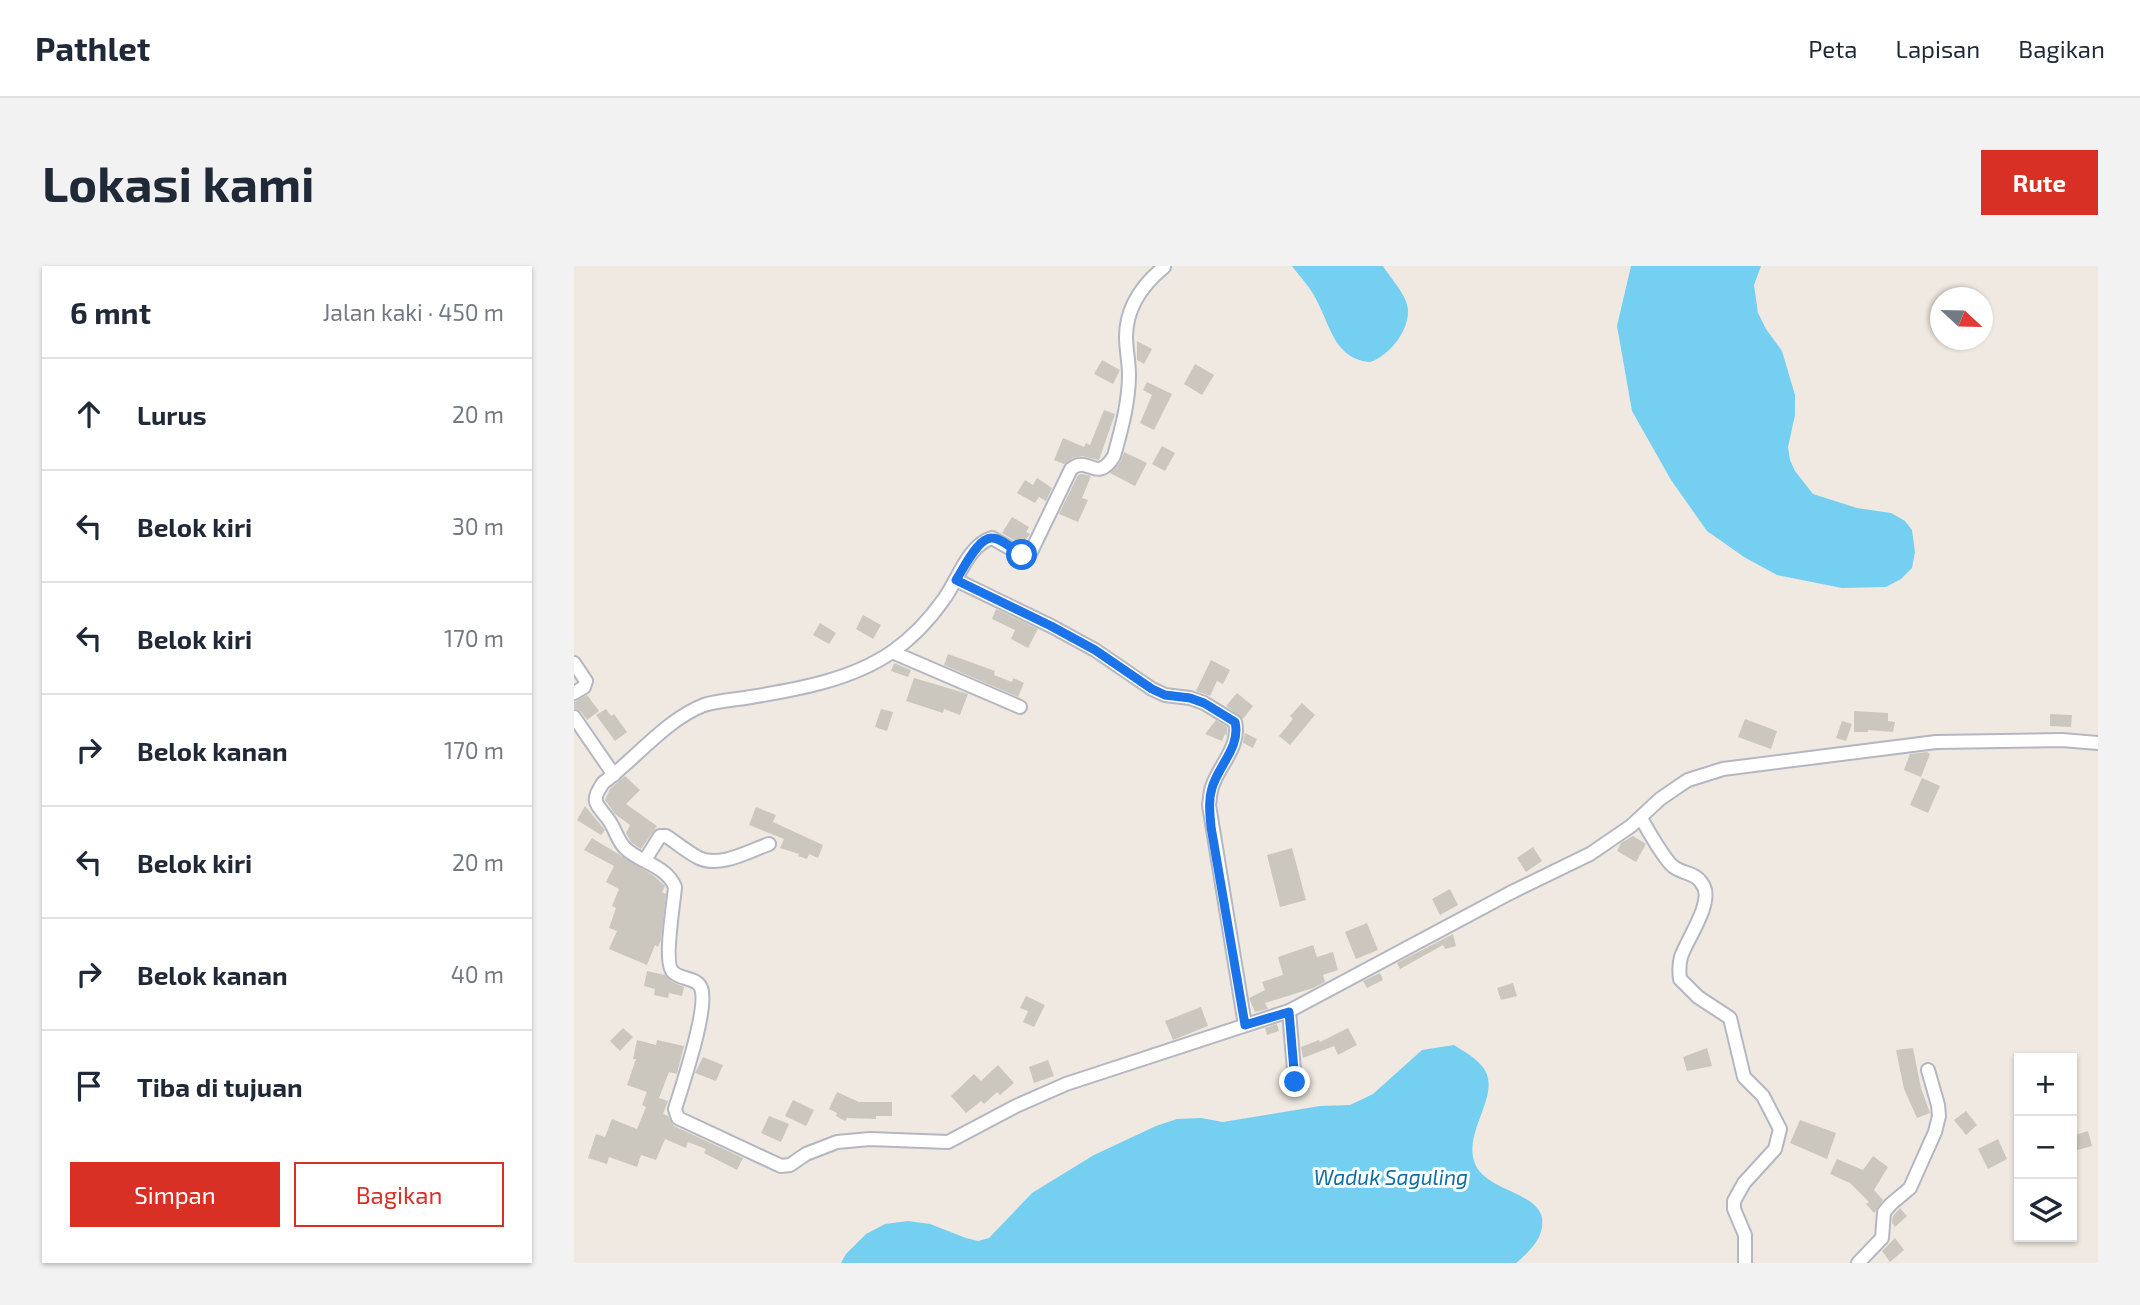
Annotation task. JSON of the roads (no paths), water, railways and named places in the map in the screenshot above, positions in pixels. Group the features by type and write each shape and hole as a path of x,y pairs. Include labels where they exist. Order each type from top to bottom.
{"street":[{"path":"1164,267 1147,281 1129,314 1126,335 1129,377 1114,456 1102,470 1082,464 1076,464 1071,469 1027,556 992,538 979,543 944,599 924,624 892,652 870,666 825,681 750,698 716,701 701,707 679,718 603,783 597,792 597,807 610,821 619,841 626,849 672,878 675,887 669,966 673,972 692,980 702,989 699,1021 675,1114 678,1118 781,1166 790,1165 818,1148 847,1141 870,1139 948,1142 1016,1106 1066,1084 1289,1012 1510,893 1590,854 1688,780 1736,766 1936,742 2062,740 2098,743"},
{"path":"956,580 1095,650 1152,689 1165,695 1204,703 1235,722 1237,732 1234,744 1212,787 1209,805 1245,1025"},
{"path":"892,652 1020,707"},
{"path":"574,663 586,681 584,687 574,693"},
{"path":"574,717 614,775"},
{"path":"1641,818 1668,863 1677,870 1698,877 1704,886 1705,902 1681,958 1680,979 1698,998 1730,1017 1744,1077 1763,1096 1780,1129 1775,1149 1744,1183 1734,1201 1734,1209 1745,1235 1745,1263"},
{"path":"645,860 660,836 666,836 700,859 710,861 726,859 769,844"},
{"path":"1289,1012 1295,1082"},
{"path":"1858,1263 1882,1238 1884,1212 1910,1188 1935,1132 1939,1116 1938,1105 1928,1070"}],"water":[{"path":"1292,266 1383,266 1407,304 1405,326 1396,342 1384,354 1370,362 1349,355 1336,341 1313,293"},
{"path":"1631,266 1761,266 1754,285 1758,313 1782,351 1795,395 1795,415 1788,447 1790,460 1813,494 1857,508 1891,513 1905,521 1912,530 1915,552 1912,568 1901,579 1886,587 1842,588 1777,575 1744,557 1707,531 1671,480 1632,411 1617,326"},
{"name":"Waduk Saguling","path":"1454,1045 1477,1061 1487,1074 1487,1097 1472,1148 1479,1171 1498,1185 1531,1202 1542,1218 1539,1238 1516,1263 841,1263 866,1234 885,1224 908,1221 930,1224 978,1241 989,1238 1032,1193 1094,1155 1156,1126 1177,1119 1201,1118 1223,1122 1320,1106 1350,1105 1373,1094 1422,1050"}]}
